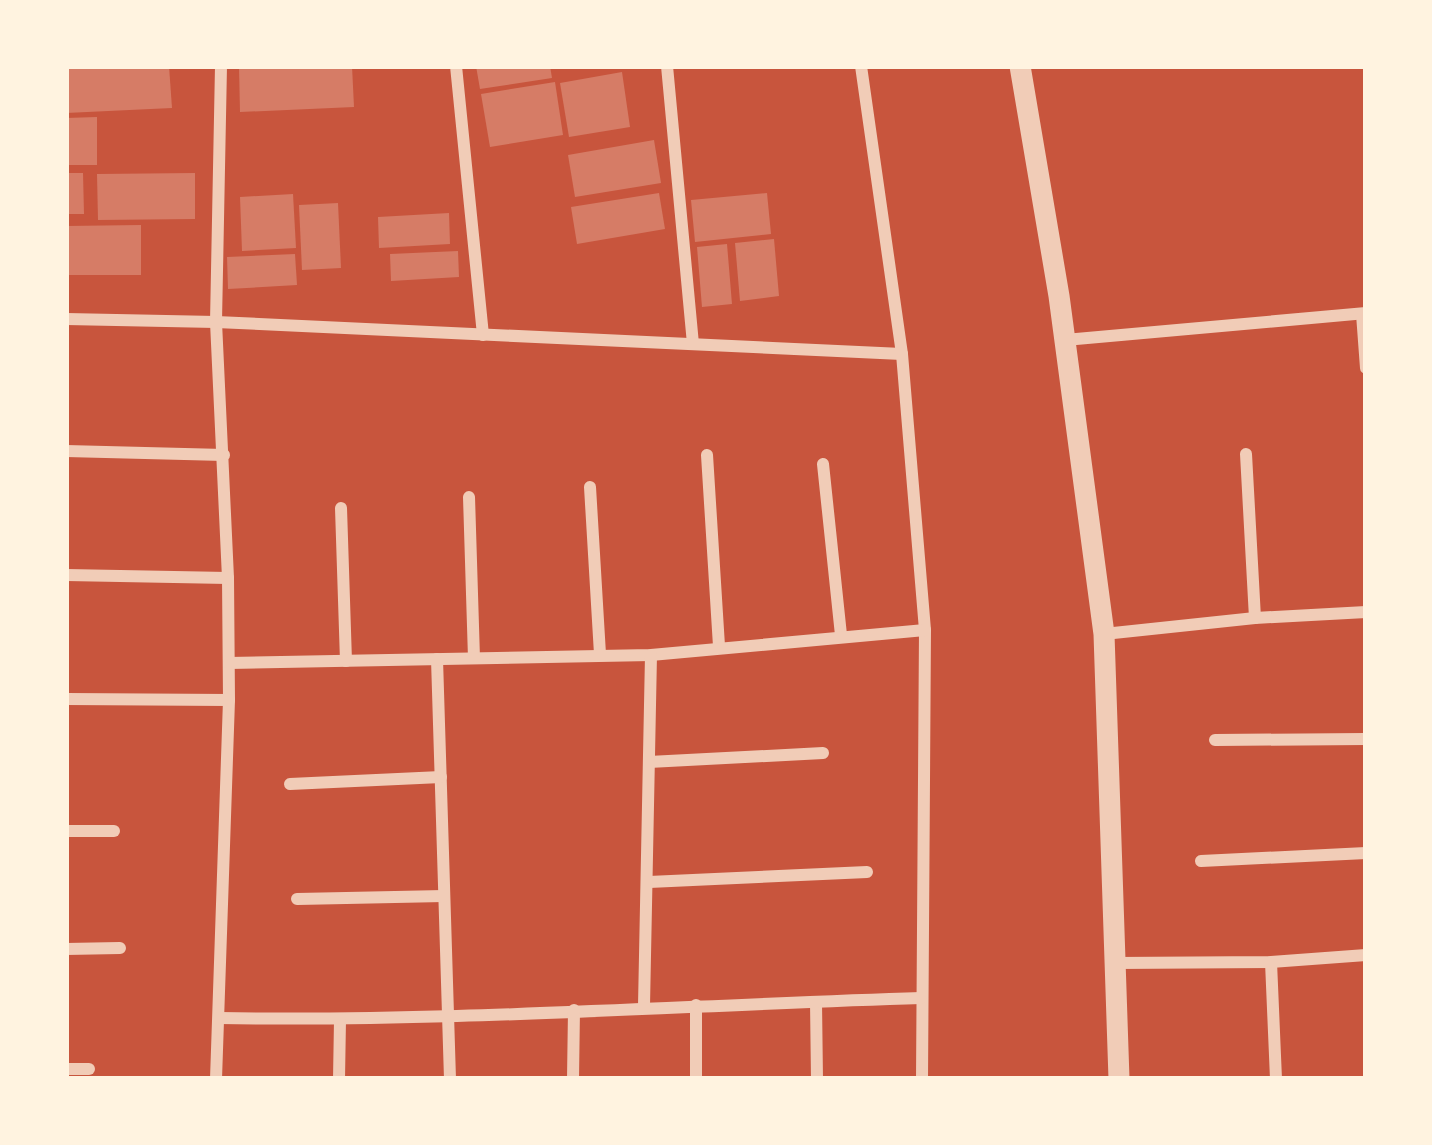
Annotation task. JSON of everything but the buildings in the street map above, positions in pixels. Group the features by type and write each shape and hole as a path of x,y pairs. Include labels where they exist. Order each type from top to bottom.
{"street":[{"path":"216,1079 230,663 216,322 220,66"},
{"path":"456,66 483,335"},
{"path":"667,66 693,344"},
{"path":"861,66 902,354 925,630 922,1079"},
{"path":"1020,66 1065,340 1104,634 1119,1079"},
{"path":"1065,340 1364,314 1366,368"},
{"path":"66,320 216,322 902,354"},
{"path":"66,451 224,455"},
{"path":"1246,454 1255,618"},
{"path":"707,455 719,646"},
{"path":"823,464 841,635"},
{"path":"590,487 600,654"},
{"path":"469,497 474,658"},
{"path":"341,508 346,661"},
{"path":"66,574 229,578"},
{"path":"1104,634 1366,612"},
{"path":"230,663 650,655 925,630"},
{"path":"644,1006 650,655"},
{"path":"437,659 450,1079"},
{"path":"66,699 229,700"},
{"path":"1215,740 1366,739"},
{"path":"649,762 823,754"},
{"path":"290,784 441,777"},
{"path":"66,832 114,831"},
{"path":"1202,861 1366,853"},
{"path":"649,882 867,872"},
{"path":"297,899 444,896"},
{"path":"66,949 120,948"},
{"path":"1116,963 1271,962 1366,955"},
{"path":"1271,962 1276,1079"},
{"path":"220,1018 447,1017 921,998"},
{"path":"816,1002 817,1079"},
{"path":"696,1005 696,1079"},
{"path":"573,1079 574,1010"},
{"path":"339,1079 340,1020"},
{"path":"66,1069 89,1069"}]}
